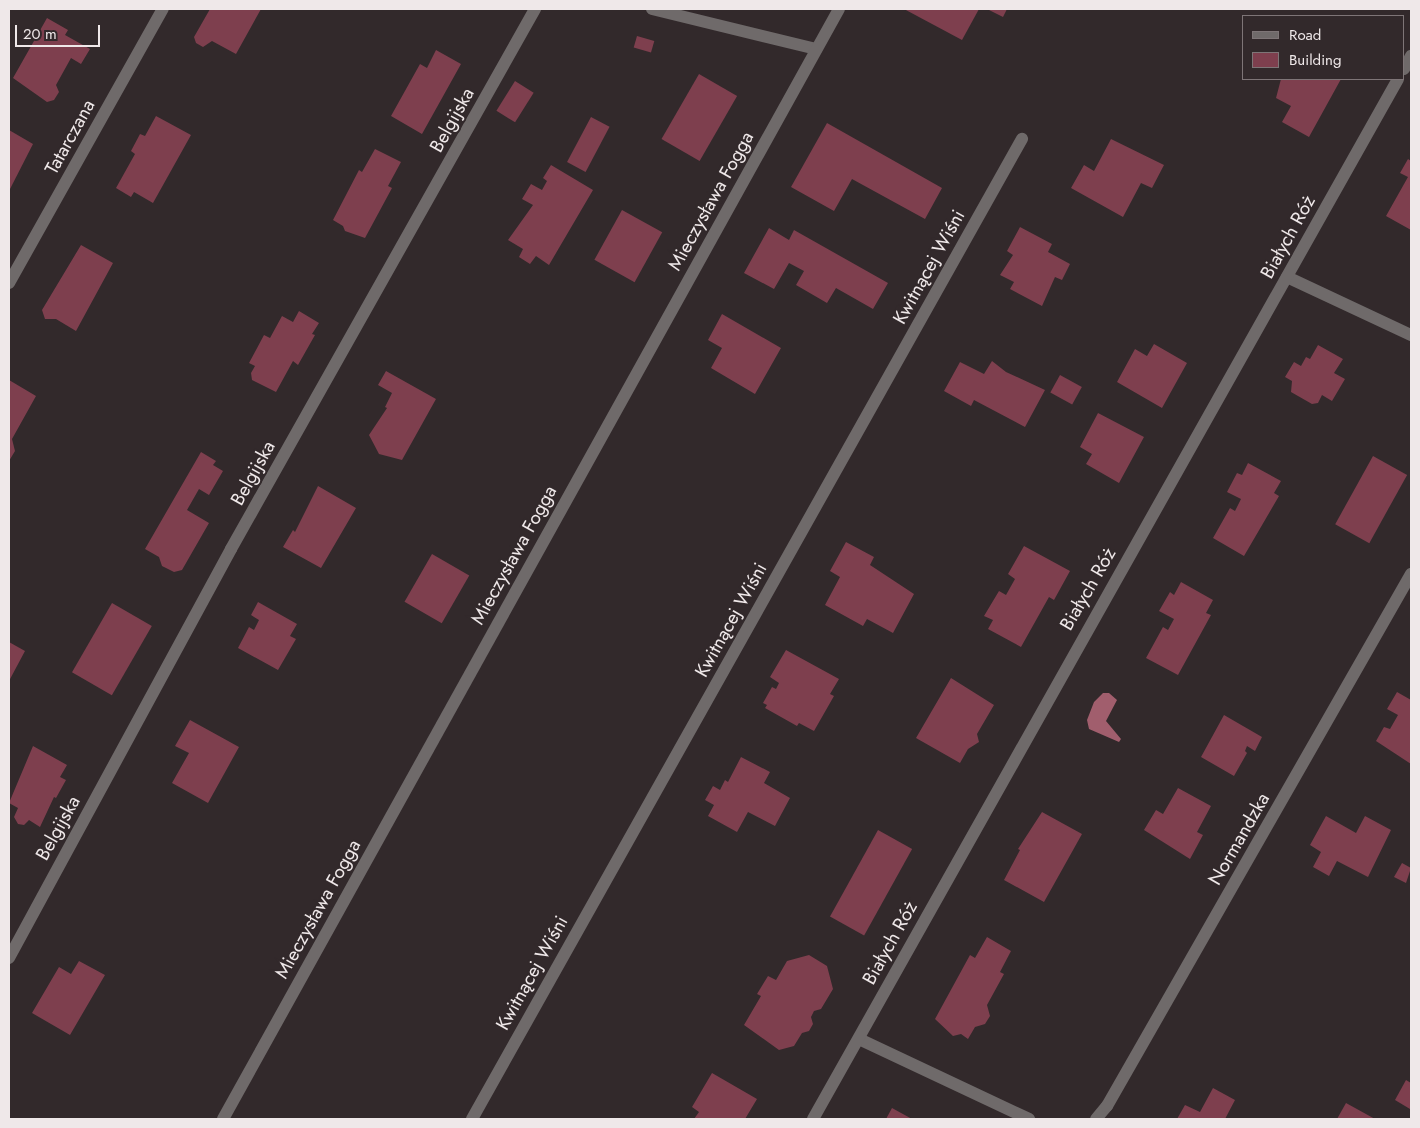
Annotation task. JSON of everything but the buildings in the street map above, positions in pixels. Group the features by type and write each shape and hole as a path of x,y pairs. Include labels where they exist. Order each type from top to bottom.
{"street":[{"name":"Tatarczana","path":"9,283 163,9"},
{"name":"Belgijska","path":"9,958 232,549 535,9"},
{"path":"652,9 816,49"},
{"name":"Mieczysława Fogga","path":"223,1119 839,9"},
{"path":"1405,67 1411,56"},
{"name":"Białych Róż","path":"812,1119 859,1039 983,813 1397,80"},
{"name":"Kwitnącej Wiśni","path":"472,1119 1022,139"},
{"path":"1287,277 1411,335"},
{"name":"Normandzka","path":"1096,1119 1112,1098 1411,574"},
{"path":"859,1039 1029,1119"}],"shaded area":[{"path":"1103,693 1109,693 1117,700 1106,721 1121,739 1119,742 1089,729 1087,720 1094,702"}]}
